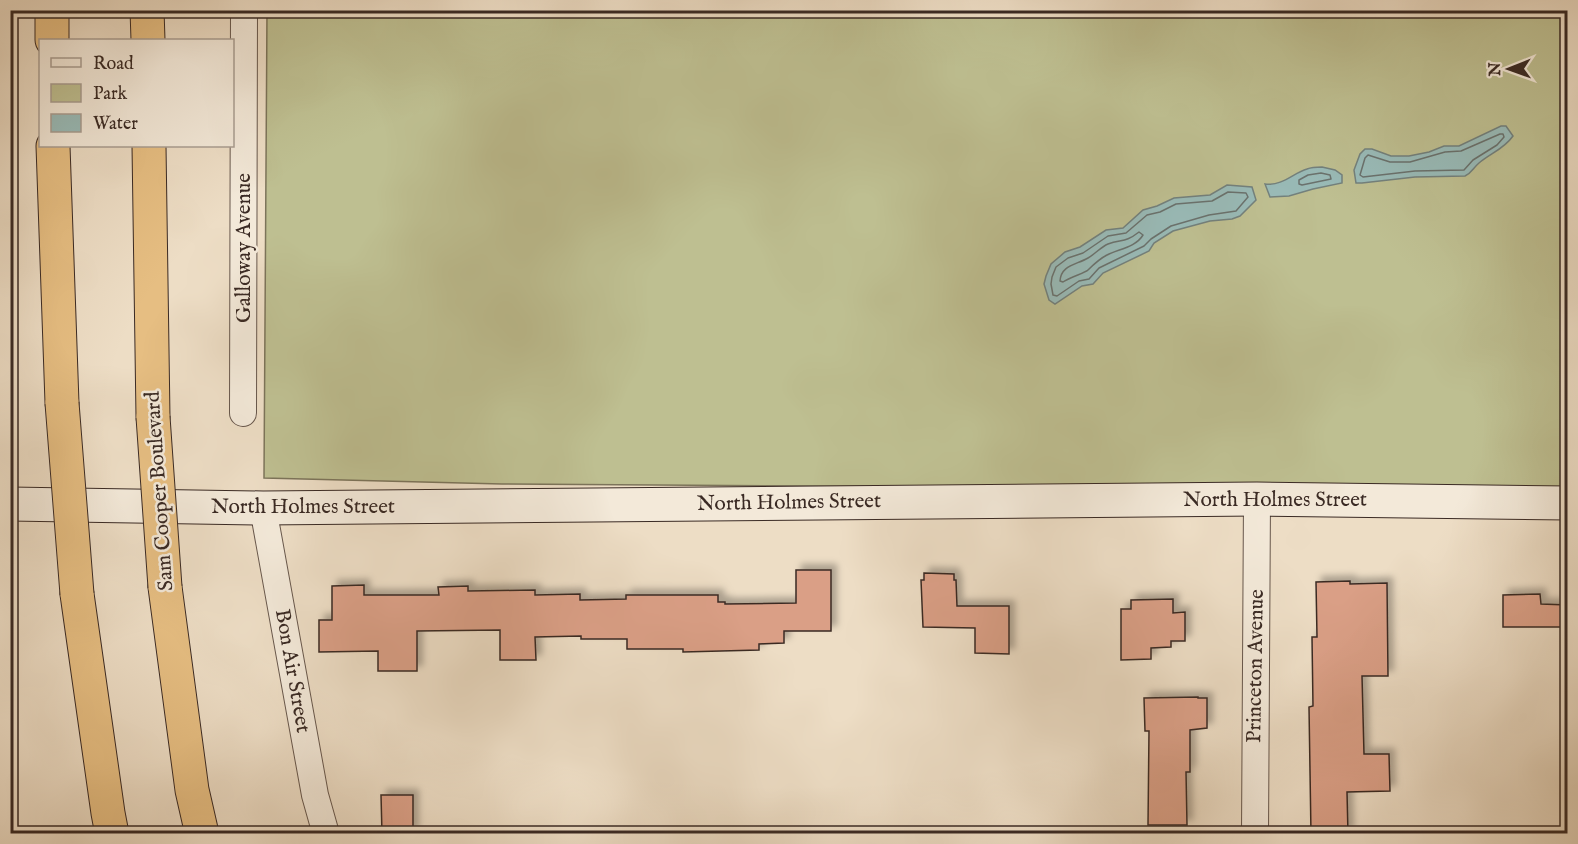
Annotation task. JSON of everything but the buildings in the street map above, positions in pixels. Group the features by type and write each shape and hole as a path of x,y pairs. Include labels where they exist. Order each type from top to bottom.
{"highway":[{"path":"52,10 52,39"},
{"path":"147,10 148,39"},
{"path":"52,147 62,403 77,594 112,834"},
{"name":"Sam Cooper Boulevard","path":"149,147 153,417 165,587 192,790 202,834"}],"main road":[{"name":"North Holmes Street","path":"10,504 263,508 1257,499 1568,503"}],"street":[{"name":"Galloway Avenue","path":"243,413 244,10"},
{"name":"Princeton Avenue","path":"1255,834 1257,499"},
{"name":"Bon Air Street","path":"263,508 315,795 326,834"}],"green space":[{"path":"267,11 1567,11 1567,491 502,484 264,478"}],"water":[{"path":"1501,126 1506,126 1513,136 1465,176 1415,177 1356,183 1354,170 1360,154 1365,149 1372,149 1391,156 1409,156 1444,146 1459,146"},
{"path":"1313,167 1335,170 1342,175 1342,183 1289,196 1270,197 1265,184 1283,181"},
{"path":"1227,185 1252,187 1256,200 1240,216 1173,231 1154,243 1149,251 1103,273 1093,284 1082,286 1055,304 1049,300 1044,284 1046,276 1051,264 1065,252 1080,247 1106,230 1123,228 1143,210 1174,198 1210,195"}]}
